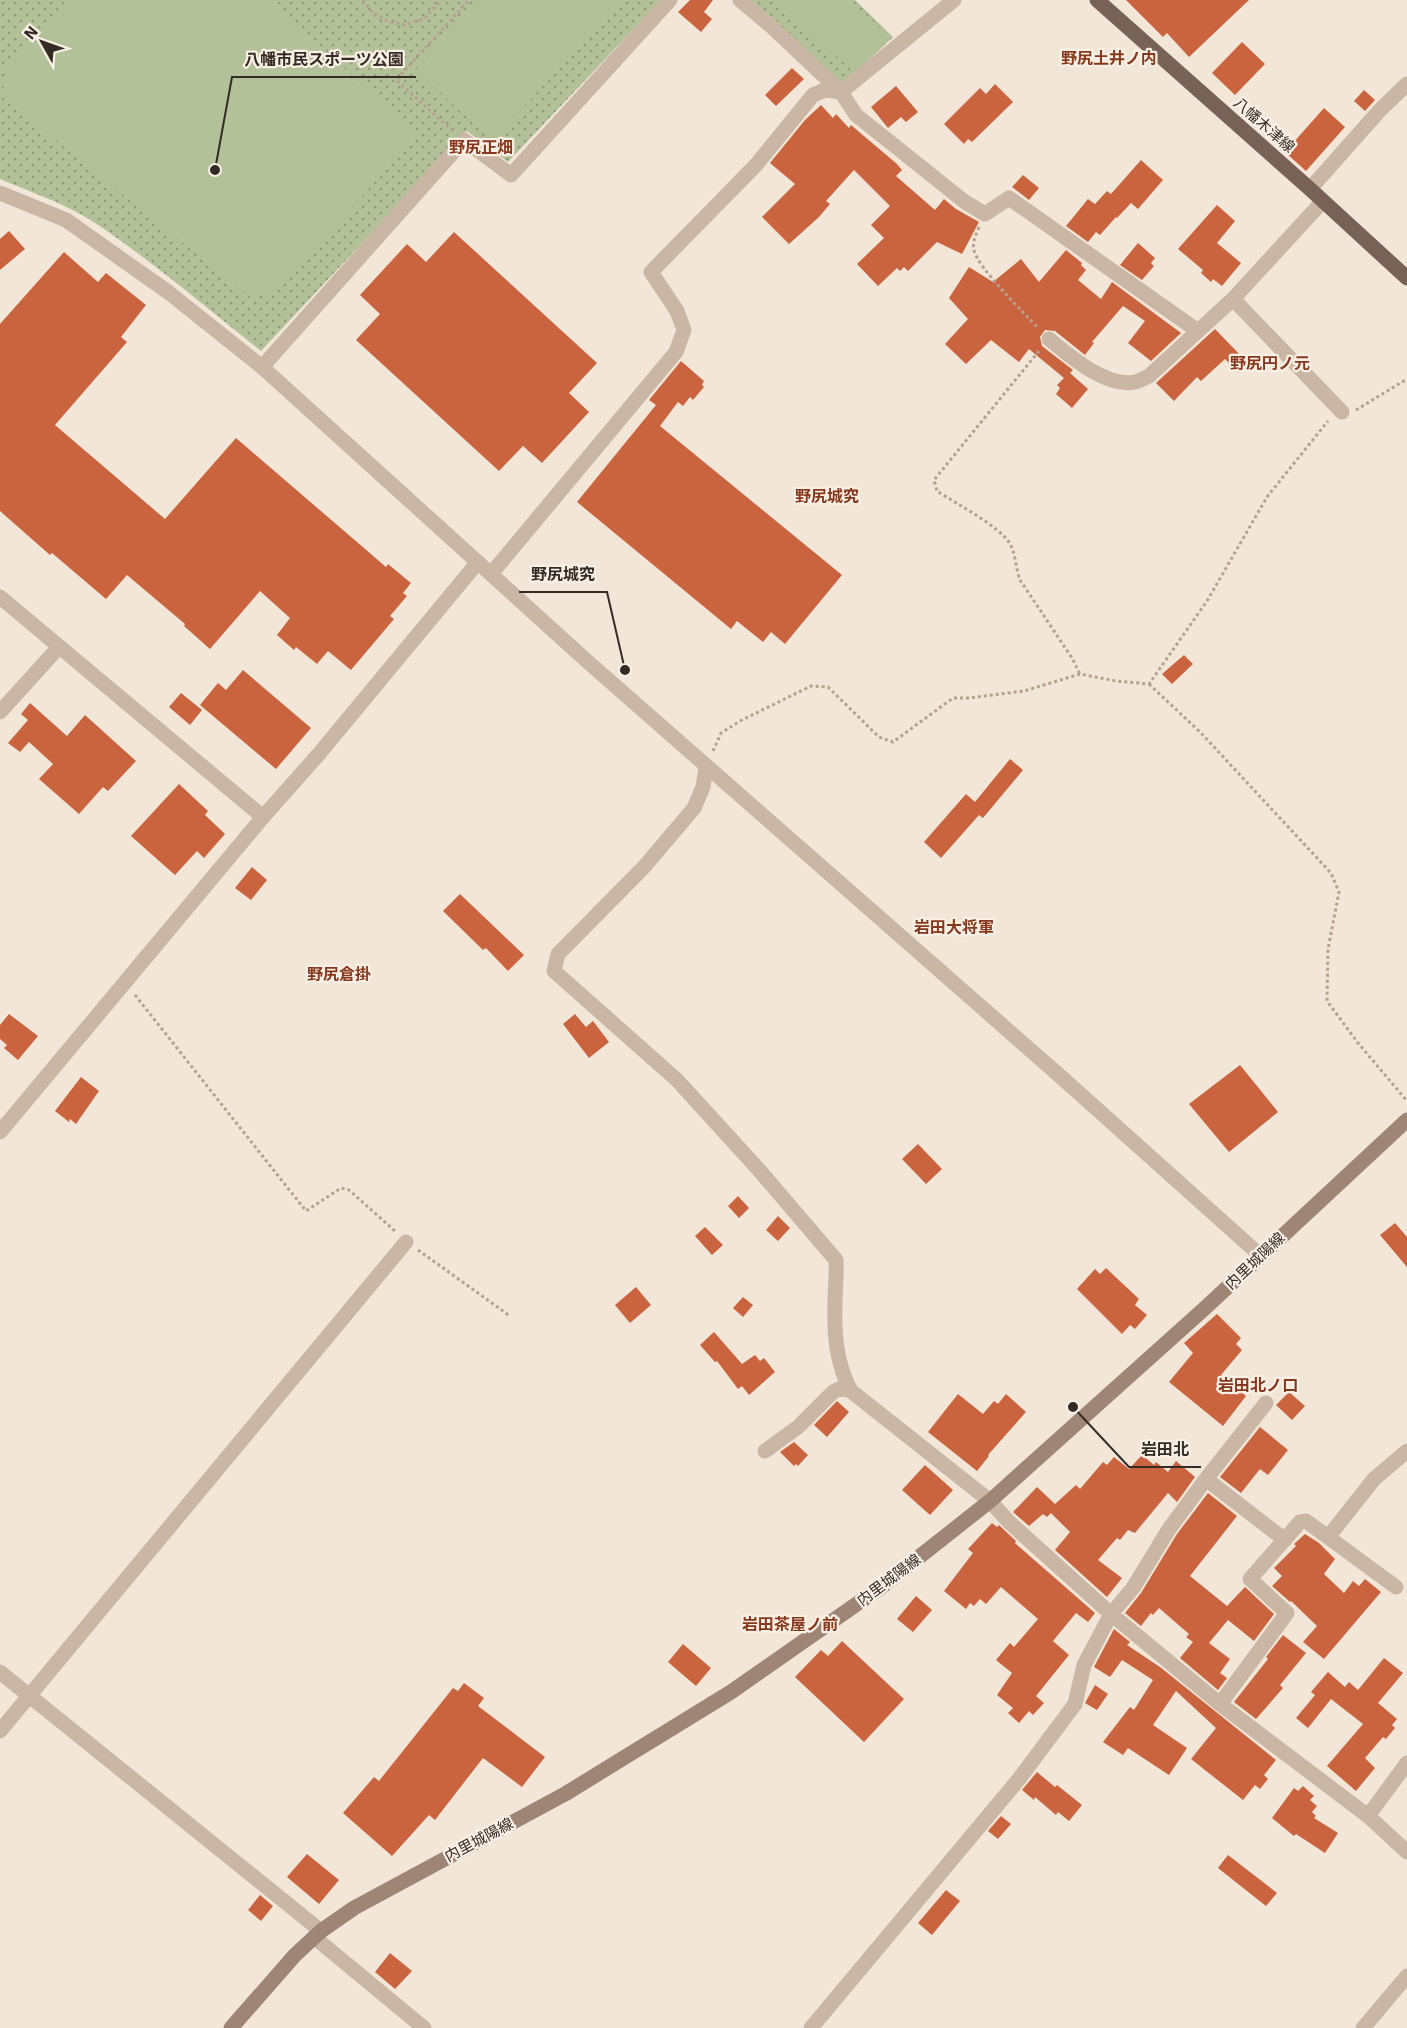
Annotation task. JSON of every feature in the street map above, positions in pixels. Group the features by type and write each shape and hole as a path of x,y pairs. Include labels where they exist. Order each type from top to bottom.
{"main road":[{"name":"八幡木津線","path":"1097,0 1407,278"},
{"name":"内里城陽線","path":"231,2028 295,1955 318,1934 354,1908 565,1794 731,1692 881,1587 990,1501 1407,1120"}],"street":[{"path":"262,367 464,140 511,174 670,0"},
{"path":"740,0 842,92 856,115 965,202 985,214 1009,198 1198,331"},
{"path":"491,574 676,352 684,330 677,311 651,272 756,165 813,95 825,90 842,92 954,0"},
{"path":"1310,189 1380,110 1407,84"},
{"path":"0,193 66,220 168,292 262,367 706,767 1060,1076 1260,1256"},
{"path":"1049,339 1092,372 1124,382 1136,382 1149,376 1233,299 1323,201"},
{"path":"1233,299 1342,412"},
{"path":"0,1132 478,562"},
{"path":"0,597 263,817"},
{"path":"0,712 59,647"},
{"path":"706,767 703,787 694,807 644,867 558,954 554,971 676,1080 759,1170 836,1260 834,1324 836,1348 844,1377 851,1391"},
{"path":"0,1731 406,1242"},
{"path":"765,1451 798,1427 833,1392 841,1388 851,1391 990,1501 1008,1522 1111,1614 1220,1704 1368,1816 1407,1852"},
{"path":"811,2028 1019,1779 1075,1704 1084,1665 1111,1614 1133,1588 1169,1530 1206,1479 1266,1403"},
{"path":"1329,1536 1374,1479 1407,1451"},
{"path":"1206,1479 1285,1540"},
{"path":"1220,1704 1287,1613 1250,1579 1300,1522 1306,1521 1329,1536 1396,1587"},
{"path":"0,1672 318,1934 424,2028"},
{"path":"1368,1816 1407,1763"},
{"path":"1363,2028 1407,1976"}],"path":[{"path":"363,0 372,12 387,21 404,25 424,18 441,0"},
{"path":"464,140 396,80 469,0"},
{"path":"985,214 974,242 974,253 995,283 1049,339 934,480 937,491 1002,534 1011,545 1015,568 1020,580 1072,658 1080,674"},
{"path":"1149,684 1207,601 1267,497 1332,416 1359,410 1407,380"},
{"path":"706,767 721,733 740,721 811,686 828,687 879,737 892,742 953,698 1024,691 1080,674 1149,684 1201,733 1330,873 1339,892 1328,949 1328,1001 1358,1043 1407,1101"},
{"path":"126,984 306,1211 341,1188 349,1190 406,1242 510,1316"}],"green space":[{"path":"0,0 661,0 508,162 467,131 261,351 155,266 89,219 56,202 0,179"},
{"path":"69,0 270,0 417,135 278,290 250,297 1,96 8,68"},
{"path":"479,0 622,0 492,141 416,70"},
{"path":"750,0 855,0 893,37 842,85"},
{"path":"773,0 850,0 888,35 853,71"}],"building":[{"path":"690,0 713,0 704,12 712,19 701,32 678,12"},
{"path":"1126,0 1249,0 1189,57 1167,33 1163,37"},
{"path":"1242,42 1265,64 1235,95 1212,73"},
{"path":"792,68 804,79 776,106 765,95"},
{"path":"995,84 1013,102 972,142 968,139 964,144 944,124 980,88 986,94"},
{"path":"896,86 918,112 906,122 901,117 888,128 871,107"},
{"path":"1364,90 1375,100 1365,111 1354,101"},
{"path":"821,105 833,118 836,114 849,128 851,125 897,164 902,170 896,176 935,210 944,199 979,222 962,254 937,242 908,271 904,267 900,271 897,268 878,286 857,264 884,238 871,225 890,206 854,170 826,201 830,204 819,217 789,244 762,217 795,184 770,163 805,120"},
{"path":"1324,108 1345,127 1306,171 1285,152"},
{"path":"1141,160 1163,180 1138,209 1131,203 1100,235 1096,232 1088,242 1066,226 1088,199 1095,204 1107,191 1111,194"},
{"path":"1023,175 1039,188 1029,200 1012,187"},
{"path":"1217,205 1235,221 1217,243 1241,263 1222,286 1213,279 1211,282 1201,273 1203,270 1178,249"},
{"path":"9,231 25,249 0,270 0,239"},
{"path":"454,232 597,363 569,393 589,412 542,463 523,446 499,471 356,340 380,314 360,295 407,244 426,262"},
{"path":"1138,243 1155,258 1151,263 1154,266 1142,280 1120,265"},
{"path":"1066,250 1082,263 1081,265 1086,270 1078,280 1101,299 1112,282 1181,333 1151,361 1128,343 1145,321 1123,306 1092,342 1094,343 1085,355 1055,331 1045,330 1040,337 1042,346 1073,370 1070,373 1088,389 1072,408 1056,394 1060,388 1057,385 1064,378 1029,349 1019,362 991,340 966,364 945,344 968,319 949,298 969,267 993,282 1021,259 1039,282"},
{"path":"64,252 98,282 106,273 146,305 121,337 127,342 55,425 165,519 236,438 386,567 388,564 411,583 403,593 407,596 390,616 394,619 351,670 328,651 317,664 296,647 294,650 277,635 290,618 260,591 210,649 184,626 185,624 127,575 106,599 52,553 50,555 0,511 0,324"},
{"path":"1215,329 1247,362 1238,372 1225,359 1201,381 1197,377 1174,401 1156,383"},
{"path":"681,361 704,381 702,385 704,387 693,400 690,397 683,406 678,402 660,426 842,575 785,644 771,632 763,642 737,621 731,629 577,502 656,405 649,400"},
{"path":"1184,655 1193,664 1172,684 1162,674"},
{"path":"243,670 311,728 276,769 200,705 218,683 226,690"},
{"path":"181,693 202,710 190,725 169,707"},
{"path":"30,703 67,736 85,715 136,761 108,791 103,787 79,814 39,779 53,764 29,742 20,752 8,743 28,720 21,714"},
{"path":"1010,759 1023,770 983,818 979,815 941,858 924,842 966,794 975,802"},
{"path":"179,784 208,811 205,815 225,834 204,858 197,851 175,875 131,836"},
{"path":"252,867 267,880 251,900 235,888"},
{"path":"460,894 524,955 508,971 486,948 483,950 443,911"},
{"path":"9,1014 38,1036 18,1060 4,1048 7,1045 0,1039 0,1025"},
{"path":"575,1014 586,1027 593,1021 609,1042 589,1058 563,1024"},
{"path":"1240,1065 1278,1112 1229,1152 1189,1104"},
{"path":"81,1077 99,1091 76,1124 70,1119 69,1122 55,1111"},
{"path":"918,1144 942,1169 926,1184 902,1159"},
{"path":"738,1196 749,1208 739,1218 728,1206"},
{"path":"778,1216 790,1228 778,1241 766,1230"},
{"path":"1395,1223 1407,1237 1407,1267 1380,1235"},
{"path":"705,1227 723,1245 712,1255 695,1236"},
{"path":"1106,1268 1139,1299 1135,1305 1147,1315 1135,1329 1130,1325 1122,1334 1077,1289 1095,1269 1100,1274"},
{"path":"636,1287 651,1305 630,1323 615,1305"},
{"path":"743,1297 753,1305 743,1317 733,1308"},
{"path":"1217,1314 1241,1338 1236,1344 1242,1350 1221,1375 1246,1396 1223,1426 1169,1382 1193,1353 1184,1343"},
{"path":"714,1332 742,1364 755,1355 760,1361 764,1358 775,1372 749,1395 742,1386 738,1389 717,1361 715,1362 700,1345"},
{"path":"1289,1392 1305,1406 1292,1420 1276,1405"},
{"path":"958,1394 983,1414 994,1401 998,1404 1006,1394 1026,1412 977,1471 928,1432"},
{"path":"837,1401 849,1412 827,1437 814,1425"},
{"path":"1260,1427 1288,1450 1268,1475 1260,1469 1241,1493 1220,1477"},
{"path":"794,1442 808,1455 798,1466 796,1464 794,1466 780,1452"},
{"path":"1142,1455 1154,1465 1156,1462 1168,1472 1176,1461 1195,1477 1177,1502 1168,1493 1135,1533 1128,1530 1120,1540 1117,1538 1098,1560 1122,1578 1107,1597 1055,1550 1070,1532 1051,1513 1047,1517 1043,1514 1029,1526 1013,1512 1037,1487 1055,1504 1076,1485 1080,1489 1103,1462 1107,1465 1114,1457 1129,1469"},
{"path":"925,1465 953,1490 930,1515 902,1490"},
{"path":"1208,1493 1237,1516 1190,1576 1227,1606 1245,1587 1274,1614 1254,1641 1228,1620 1209,1643 1230,1659 1220,1673 1227,1678 1218,1690 1180,1658 1193,1642 1186,1637 1189,1634 1159,1608 1153,1615 1151,1613 1141,1626 1125,1613 1141,1593 1177,1534"},
{"path":"992,1523 997,1527 999,1525 1016,1541 1015,1543 1095,1613 1088,1622 1076,1613 1053,1641 1069,1655 1036,1696 1044,1703 1033,1715 1029,1711 1019,1723 1008,1713 1013,1708 997,1695 1012,1673 996,1660 1010,1643 1014,1647 1038,1619 1001,1587 986,1604 980,1599 974,1606 970,1603 966,1609 944,1591 973,1553 968,1549"},
{"path":"1305,1534 1319,1543 1335,1559 1324,1574 1344,1593 1353,1581 1359,1586 1365,1579 1381,1592 1324,1659 1303,1642 1317,1626 1272,1586 1282,1576 1274,1568"},
{"path":"916,1596 932,1610 913,1632 897,1619"},
{"path":"1114,1629 1130,1642 1127,1645 1160,1667 1276,1760 1264,1775 1268,1779 1260,1789 1255,1785 1243,1800 1191,1759 1216,1728 1176,1691 1153,1725 1187,1748 1169,1775 1128,1748 1123,1755 1103,1742 1130,1707 1134,1710 1153,1680 1122,1660 1110,1677 1094,1667"},
{"path":"1283,1635 1306,1653 1280,1685 1283,1688 1256,1719 1234,1702 1268,1659 1266,1657"},
{"path":"842,1641 904,1699 864,1742 795,1677 821,1650 828,1656"},
{"path":"683,1644 711,1668 696,1686 668,1662"},
{"path":"1384,1658 1403,1673 1378,1703 1397,1719 1392,1725 1395,1728 1386,1739 1383,1737 1365,1758 1375,1768 1356,1791 1327,1766 1363,1724 1331,1699 1308,1728 1296,1718 1315,1695 1311,1692 1328,1672 1345,1687 1349,1682 1358,1690"},
{"path":"464,1683 484,1698 478,1706 545,1757 522,1787 483,1758 435,1820 429,1815 392,1856 343,1813 374,1777 379,1781 453,1688 458,1691"},
{"path":"1095,1685 1108,1694 1097,1710 1085,1703"},
{"path":"1037,1772 1082,1805 1069,1821 1058,1812 1056,1815 1035,1797 1034,1800 1022,1790"},
{"path":"1303,1786 1314,1796 1310,1800 1317,1806 1312,1812 1316,1816 1314,1818 1338,1833 1325,1853 1296,1834 1294,1836 1272,1818 1294,1788 1298,1791"},
{"path":"1001,1816 1011,1824 998,1839 988,1831"},
{"path":"307,1854 339,1880 319,1904 287,1877"},
{"path":"1228,1855 1277,1893 1266,1906 1218,1868"},
{"path":"946,1890 960,1901 932,1935 918,1923"},
{"path":"260,1895 273,1906 261,1921 248,1910"},
{"path":"390,1953 412,1971 395,1989 375,1972"}],"place":[{"name":"八幡市民スポーツ公園","path":"215,170"},
{"name":"野尻城究","path":"625,670"},
{"name":"岩田北","path":"1073,1407"}],"district":[{"name":"野尻土井ノ内","path":"1109,58"},
{"name":"野尻正畑","path":"481,147"},
{"name":"野尻円ノ元","path":"1270,363"},
{"name":"野尻城究","path":"827,496"},
{"name":"岩田大将軍","path":"954,927"},
{"name":"野尻倉掛","path":"339,974"},
{"name":"岩田北ノ口","path":"1258,1385"},
{"name":"岩田茶屋ノ前","path":"790,1624"}]}
